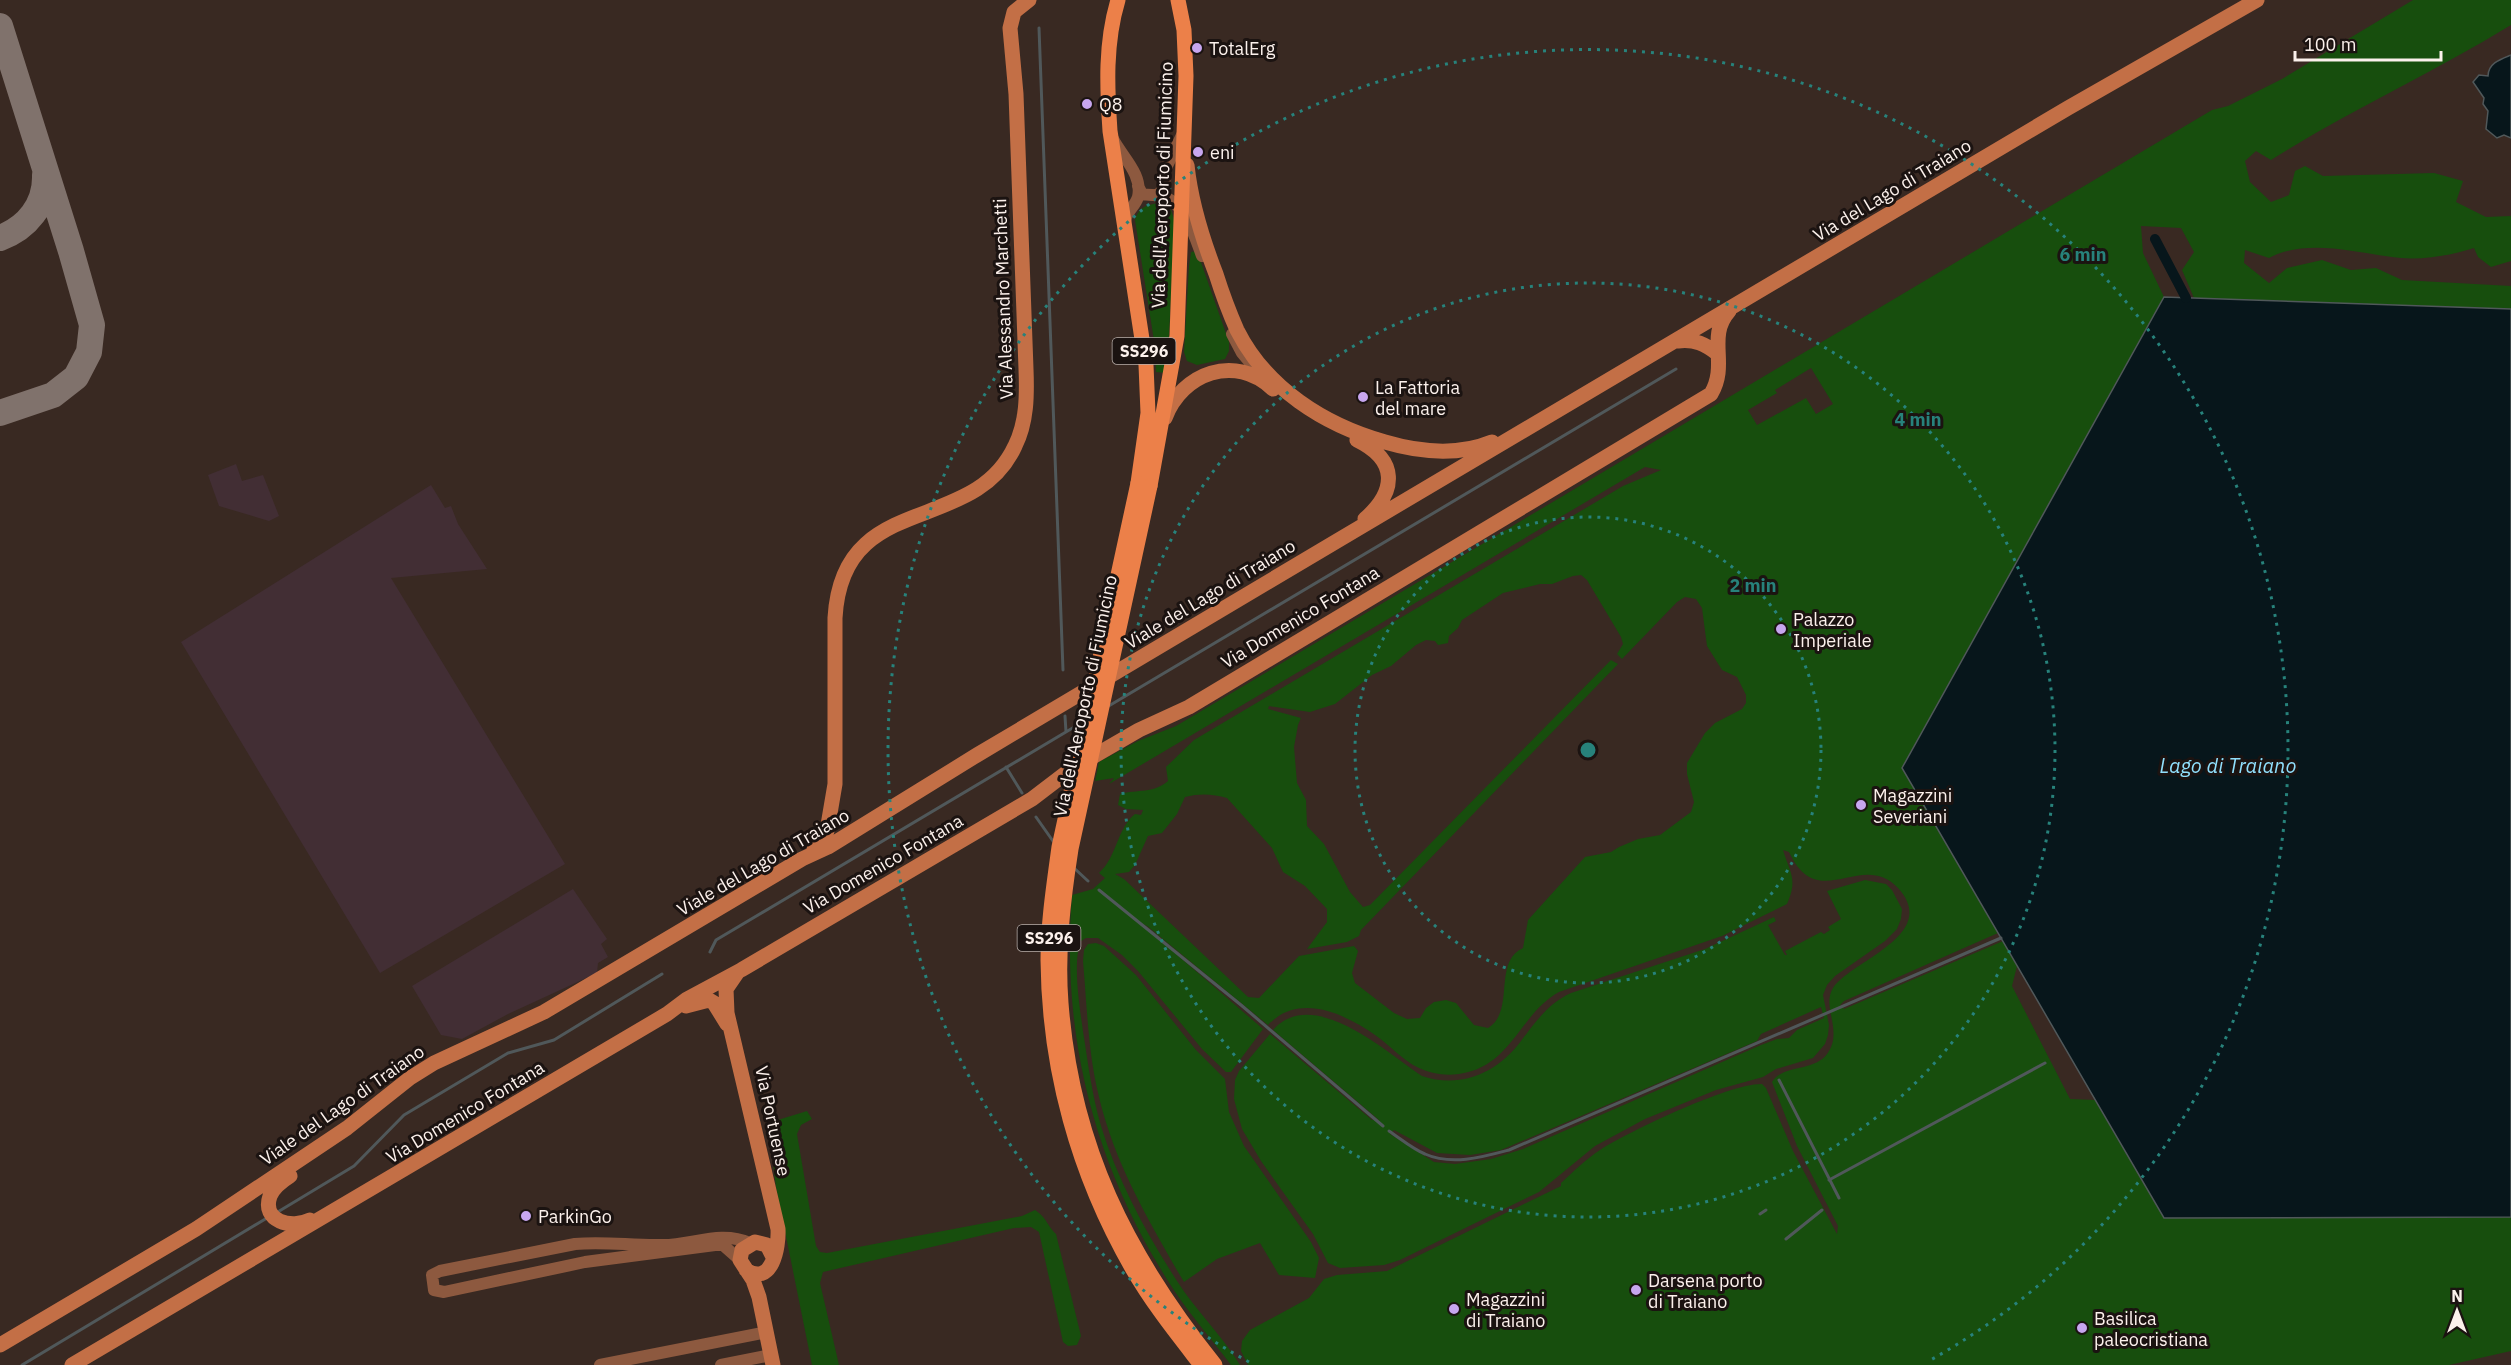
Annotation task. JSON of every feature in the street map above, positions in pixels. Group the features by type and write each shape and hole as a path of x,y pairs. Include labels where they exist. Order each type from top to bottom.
{"main road":[{"name":"Via dell'Aeroporto di Fiumicino","path":"1118,0 1107,67 1110,131 1148,389 1144,485 1071,849 1062,906 1060,1002 1074,1094 1089,1148 1104,1186 1147,1272 1215,1365"},
{"name":"Via dell'Aeroporto di Fiumicino","path":"1178,0 1184,30 1185,119 1177,336 1162,430 1144,485 1059,847 1051,907 1048,959 1050,1014 1064,1102 1077,1150 1132,1269 1201,1365"}],"street":[{"name":"Via Alessandro Marchetti","path":"802,859 824,838 832,811 835,768 836,609 841,582 849,564 860,549 882,531 952,502 986,483 1006,462 1016,446 1022,427 1026,408 1027,379 1016,94 1010,28 1014,12 1029,0"},
{"name":"Via del Lago di Traiano","path":"1549,416 2257,0"},
{"path":"1157,195 1164,190 1165,170 1181,139 1185,119"},
{"path":"1185,119 1189,179 1200,232 1234,322 1249,349 1282,388 1320,416 1368,437 1410,448 1447,451 1472,448 1490,443 1520,428 1531,426"},
{"path":"1110,131 1119,150 1132,168 1142,194 1157,195 1172,201 1182,216 1195,237 1230,332 1242,353 1268,384"},
{"path":"1124,223 1125,216 1137,199 1138,186"},
{"path":"1718,354 1719,328 1722,319 1732,308"},
{"path":"1676,341 1697,341 1718,354"},
{"name":"Via Domenico Fontana","path":"72,1365 667,1014 687,999 741,970 1032,799 1070,770 1139,730 1189,707 1711,394 1720,373 1718,354"},
{"path":"1162,430 1169,408 1179,393 1192,382 1222,371 1244,372 1257,376 1317,422 1366,445 1388,466 1390,474"},
{"name":"Viale del Lago di Traiano","path":"0,1345 196,1229 347,1128 403,1083 434,1063 544,1012 802,859 828,847 987,749 1549,416"},
{"path":"1342,538 1370,514 1381,501 1388,487 1396,457 1410,448"},
{"name":"Via Portuense","path":"741,970 730,981 726,989 728,1013 778,1229 779,1241 773,1257"},
{"name":"Via Portuense","path":"667,1014 699,1001 709,1000 719,1010 733,1035"},
{"path":"347,1128 316,1156 277,1185 270,1196 272,1212 285,1225 305,1223 350,1202"},
{"path":"721,1365 772,1360 759,1297 753,1280 743,1265 742,1250 767,1233 773,1215"},
{"path":"759,1297 762,1274 770,1267 773,1257 770,1248 731,1237 664,1246 597,1242 575,1244 440,1271 432,1275 434,1290 444,1292 585,1262 715,1245 723,1245 750,1273 762,1274"},
{"path":"600,1365 767,1332"}],"shaded area":[{"path":"236,464 242,481 263,475 279,516 269,521 219,506 208,475"},
{"path":"431,485 445,508 451,506 458,524 487,569 391,578 565,864 380,973 181,642"},
{"path":"573,889 607,939 601,944 608,957 598,963 597,973 508,1014 462,1039 441,1035 412,986"}],"green space":[{"path":"2413,0 2511,0 2511,25 2271,160 2256,151 2245,161 2250,182 2271,202 2289,195 2295,171 2305,166 2323,176 2434,173 2463,181 2456,202 2486,217 2511,216 2511,261 2491,267 2478,257 2474,248 2438,256 2410,258 2317,248 2284,252 2269,258 2245,250 2244,263 2269,283 2287,268 2322,260 2351,270 2376,268 2402,280 2511,286 2511,309 2194,298 2182,270 2194,252 2181,228 2141,226 2143,253 2164,297 1902,768 1998,933 1844,1001 1840,1005 1844,1009 2003,941 2017,966 2012,986 2070,1099 2095,1100 2164,1218 2511,1217 2511,1351 2449,1365 1248,1365 1241,1351 1242,1341 1250,1330 1309,1298 1324,1279 1337,1275 1387,1271 1561,1186 1561,1183 1595,1154 1633,1132 1704,1100 1747,1086 1762,1084 1766,1088 1793,1151 1837,1234 1838,1226 1797,1146 1772,1082 1777,1076 1821,1060 1827,1054 1833,1037 1829,1003 1833,988 1842,978 1901,933 1908,920 1908,905 1898,888 1884,878 1869,875 1826,881 1813,879 1800,870 1789,852 1783,850 1792,882 1787,904 1722,936 1559,992 1534,1013 1514,1039 1491,1061 1477,1069 1459,1074 1439,1074 1419,1068 1363,1027 1322,1010 1308,1008 1294,1010 1280,1015 1268,1025 1147,926 1139,922 1263,1029 1231,1072 1226,1072 1202,1049 1138,971 1122,955 1098,938 1086,938 1081,941 1077,961 1080,1011 1093,1091 1108,1146 1134,1206 1166,1263 1184,1292 1240,1365 1231,1365 1175,1292 1142,1236 1120,1190 1102,1143 1088,1095 1078,1046 1072,997 1070,946 1072,895 1093,889 1105,878 1099,873 1110,859 1124,827 1135,814 1141,815 1143,810 1126,809 1118,805 1120,794 1157,788 1168,781 1166,767 1194,740 1623,486 1661,470 1645,467 1109,784 1114,778 1095,781 1099,762 1138,741 1176,726 2212,110 2228,106 2282,79","holes":["1811,368 1833,404 1816,414 1806,398 1757,425 1748,410 1777,393 1775,390","1581,575 1587,580 1621,637 1623,644 1617,654 1622,659 1677,602 1685,597 1696,599 1702,608 1707,646 1722,670 1737,677 1746,695 1746,703 1742,709 1715,723 1705,733 1687,763 1687,774 1694,802 1691,812 1660,835 1638,839 1611,852 1585,857 1528,920 1523,948 1508,964 1501,1010 1496,1020 1488,1028 1474,1025 1456,1003 1446,1000 1434,1002 1426,1008 1420,1018 1407,1019 1394,1013 1355,983 1352,973 1358,951 1354,946 1299,956 1259,998 1248,997 1124,879 1115,874 1129,872 1135,865 1148,836 1162,833 1177,814 1185,797 1212,795 1227,798 1272,848 1283,872 1305,886 1327,909 1327,922 1307,949 1347,942 1359,936 1361,930 1618,664 1611,660 1370,905 1363,907 1350,892 1324,844 1307,826 1306,800 1297,783 1294,747 1301,718 1268,709 1269,706 1310,712 1335,704 1372,675 1391,666 1416,645 1426,640 1435,641 1438,645 1448,643 1449,636 1458,628 1462,620 1503,593 1540,584 1552,584"]},
{"path":"1159,203 1171,210 1175,222 1167,373 1156,372 1155,347 1135,220 1144,207"},
{"path":"1197,251 1229,342 1229,351 1225,359 1197,365 1187,361 1184,352 1189,266 1191,252"},
{"path":"1865,880 1886,884 1892,890 1902,909 1897,929 1885,941 1835,976 1827,985 1823,995 1829,1025 1828,1035 1825,1044 1813,1058 1776,1069 1763,1077 1716,1090 1645,1119 1595,1146 1539,1192 1400,1260 1384,1265 1340,1268 1328,1263 1313,1234 1261,1161 1242,1129 1234,1099 1235,1080 1239,1071 1270,1034 1372,1120 1379,1120 1273,1030 1289,1018 1308,1015 1328,1018 1370,1039 1422,1076 1436,1080 1464,1079 1489,1070 1501,1062 1543,1013 1571,993 1705,949 1774,917 1776,921 1768,925 1787,955 1785,951 1821,932 1824,934 1830,930 1828,927 1841,919 1827,891","holes":["1821,1007 1824,1018 1797,1030 1789,1038 1777,1039 1761,1045 1523,1149 1491,1159 1455,1164 1434,1162 1390,1134 1394,1130 1437,1153 1470,1155 1501,1150 1757,1041 1761,1034"]},
{"path":"1096,943 1104,946 1136,975 1196,1050 1225,1079 1229,1112 1244,1146 1311,1242 1319,1258 1315,1278 1279,1275 1260,1243 1217,1259 1184,1282 1132,1188 1105,1121 1090,1046 1083,961 1084,950 1088,944"},
{"path":"807,1111 812,1119 801,1125 797,1134 816,1246 820,1252 827,1253 1022,1216 1035,1210 1056,1234 1081,1336 1077,1345 1068,1346 1063,1342 1039,1232 1031,1227 1014,1228 823,1272 820,1283 839,1365 812,1365 776,1187 768,1123"}],"water":[{"path":"2511,55 2511,138 2504,135 2497,138 2486,129 2488,111 2483,104 2484,98 2473,82 2479,75 2488,76 2493,65"},
{"name":"Lago di Traiano","path":"2164,297 2511,309 2511,1217 2164,1218 1902,768"}],"waterway":[{"path":"1039,28 1063,670"},
{"path":"2155,239 2186,298"},
{"path":"1107,707 1676,369"},
{"path":"1065,716 1066,732"},
{"path":"710,952 716,940 1081,723"},
{"path":"1006,767 1022,793"},
{"path":"1036,817 1055,844"},
{"path":"1074,868 1088,881"},
{"path":"1099,890 1241,1005 1383,1126"},
{"path":"1389,1131 1420,1152 1435,1158 1467,1159 1509,1150 2001,938"},
{"path":"276,1213 354,1166 404,1115 508,1053 554,1040 662,974"},
{"path":"1829,1180 2045,1063"},
{"path":"1779,1080 1839,1198"},
{"path":"1760,1214 1766,1210"},
{"path":"1786,1239 1822,1210"},
{"path":"22,1365 267,1218"}],"taxiway":[{"path":"0,26 92,325 89,352 76,377 53,395 0,413"},
{"path":"0,238 19,228 33,214 42,196 45,175"}],"place":[{"name":"TotalErg","path":"1197,48"},
{"name":"Q8","path":"1087,104"},
{"name":"eni","path":"1198,152"},
{"name":"La Fattoria del mare","path":"1363,397"},
{"name":"Palazzo Imperiale","path":"1781,629"},
{"name":"Magazzini Severiani","path":"1861,805"},
{"name":"ParkinGo","path":"526,1216"},
{"name":"Darsena porto di Traiano","path":"1636,1290"},
{"name":"Magazzini di Traiano","path":"1454,1309"},
{"name":"Basilica paleocristiana","path":"2082,1328"}]}
